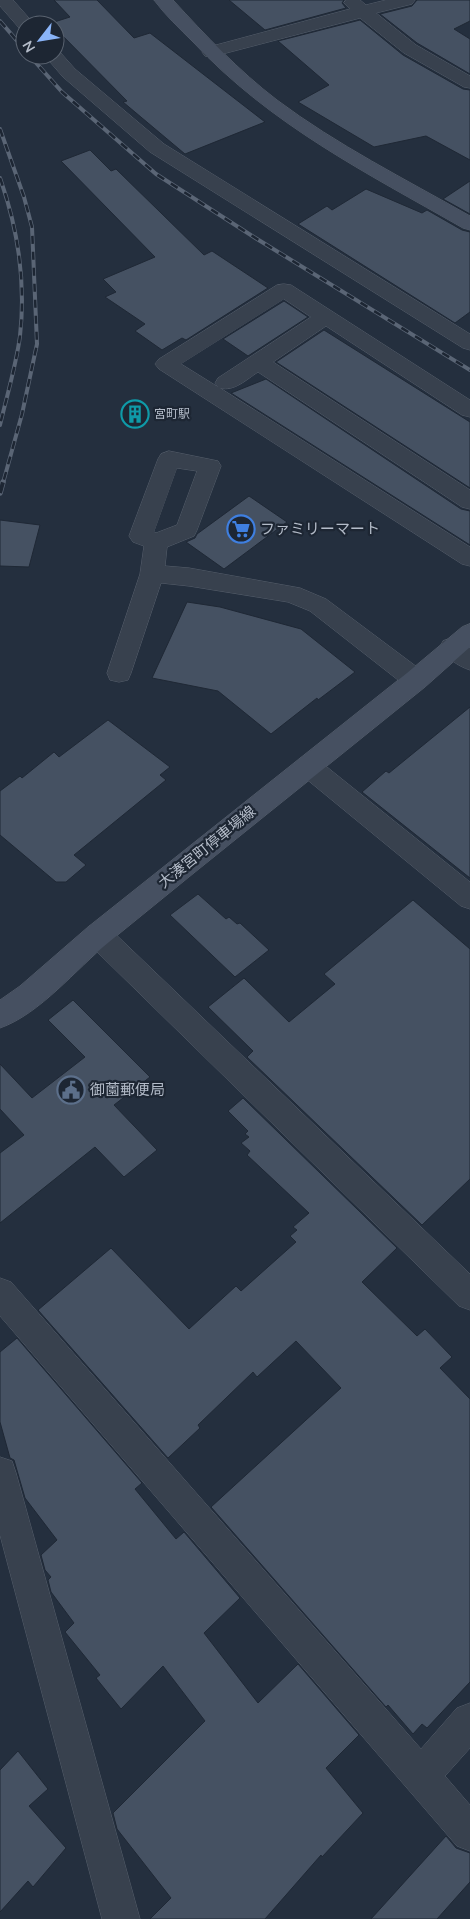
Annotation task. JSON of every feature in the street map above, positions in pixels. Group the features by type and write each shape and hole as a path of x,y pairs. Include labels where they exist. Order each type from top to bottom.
{"street":[{"path":"5,6 26,0"},
{"path":"163,0 211,52 272,104 345,153 470,224"},
{"path":"211,52 356,5 406,0"},
{"path":"356,5 410,49 470,83"},
{"path":"5,6 15,15"},
{"path":"62,65 157,148 470,343"},
{"path":"470,410 284,290 166,364 470,558"},
{"path":"226,383 325,317"},
{"path":"258,362 470,501"},
{"path":"120,673 152,574 156,542"},
{"path":"152,574 189,577 292,594 318,605 416,680"},
{"name":"大湊宮町停車場線","path":"0,1016 30,995 98,935 416,680 464,647"},
{"path":"308,766 470,898"},
{"path":"98,935 470,1295"},
{"path":"0,1293 470,1833"},
{"path":"0,1473 121,1919"},
{"path":"421,1776 470,1721"}],"building":[{"path":"54,0 97,0 134,38 150,33 265,122 185,154 123,102 127,101 65,38 65,19 70,17"},
{"path":"229,0 344,0 342,3 346,8 265,30"},
{"path":"417,0 470,0 470,21 454,29 470,39 470,74 417,43 380,14 412,6"},
{"path":"360,20 403,55 463,89 470,90 470,160 426,136 374,147 298,102 329,85 278,41"},
{"path":"90,150 111,171 116,169 204,255 212,251 268,288 186,340 182,338 162,350 135,331 145,324 105,297 116,292 103,279 155,257 61,161"},
{"path":"470,181 470,214 443,199"},
{"path":"366,189 422,213 427,210 462,230 470,232 470,312 455,323 298,224 327,206 332,210"},
{"path":"284,301 308,317 248,356 223,339"},
{"path":"324,330 470,422 470,488 276,362"},
{"path":"266,379 461,509 470,511 470,545 231,393"},
{"name":"ファミリーマート","path":"249,496 287,522 224,569 186,542 195,538 197,534"},
{"path":"0,520 40,525 29,567 0,566"},
{"path":"187,602 220,607 301,629 355,672 318,700 317,698 271,734 218,691 152,678"},
{"path":"470,707 470,878 362,792 386,771 389,773"},
{"path":"108,720 170,767 160,775 166,780 74,855 86,865 66,882 56,882 0,835 0,791 20,776 22,778 54,752 59,757"},
{"path":"198,894 226,919 229,917 237,924 240,923 269,950 235,977 170,915"},
{"path":"413,900 470,949 470,1179 422,1225 247,1057 253,1051 208,1007 244,978 289,1022 335,984 324,974"},
{"path":"73,1000 150,1077 114,1105 157,1150 124,1177 95,1147 0,1223 0,1153 24,1135 0,1109 0,1064 32,1098 85,1057 48,1020"},
{"path":"243,1098 397,1248 362,1282 417,1336 425,1329 452,1357 440,1368 470,1399 470,1682 427,1728 422,1724 413,1734 388,1705 386,1707 211,1507 341,1388 296,1341 257,1377 253,1372 198,1425 200,1428 168,1458 38,1310 111,1248 189,1329 236,1286 241,1291 296,1242 290,1236 297,1230 293,1227 309,1213 247,1155 250,1151 241,1143 249,1137 245,1134 248,1131 228,1111"},
{"path":"17,1338 142,1483 135,1489 176,1539 184,1532 240,1598 204,1633 258,1703 298,1664 359,1735 326,1768 363,1813 322,1857 321,1855 265,1919 150,1919 171,1898 117,1829 113,1813 205,1721 163,1666 121,1709 96,1678 100,1675 65,1632 74,1623 51,1592 48,1580 51,1577 45,1570 41,1555 57,1540 25,1498 14,1460 10,1458 0,1422 0,1352"},
{"path":"18,1751 48,1789 29,1806 66,1848 33,1887 28,1881 0,1912 0,1770"},
{"path":"446,1836 456,1848 470,1853 470,1882 437,1919 371,1919"}],"railway":[{"path":"0,21 15,38"},
{"path":"38,65 62,92 156,174 257,239 470,370"},
{"path":"0,129 24,197 32,227 37,344 22,414 3,483"},
{"path":"0,178 16,236 22,296 20,336 0,425"},
{"path":"0,493 3,482"}],"place":[{"name":"宮町駅","path":"135,414"},
{"name":"ファミリーマート","path":"241,529"},
{"name":"御薗郵便局","path":"71,1090"}]}
